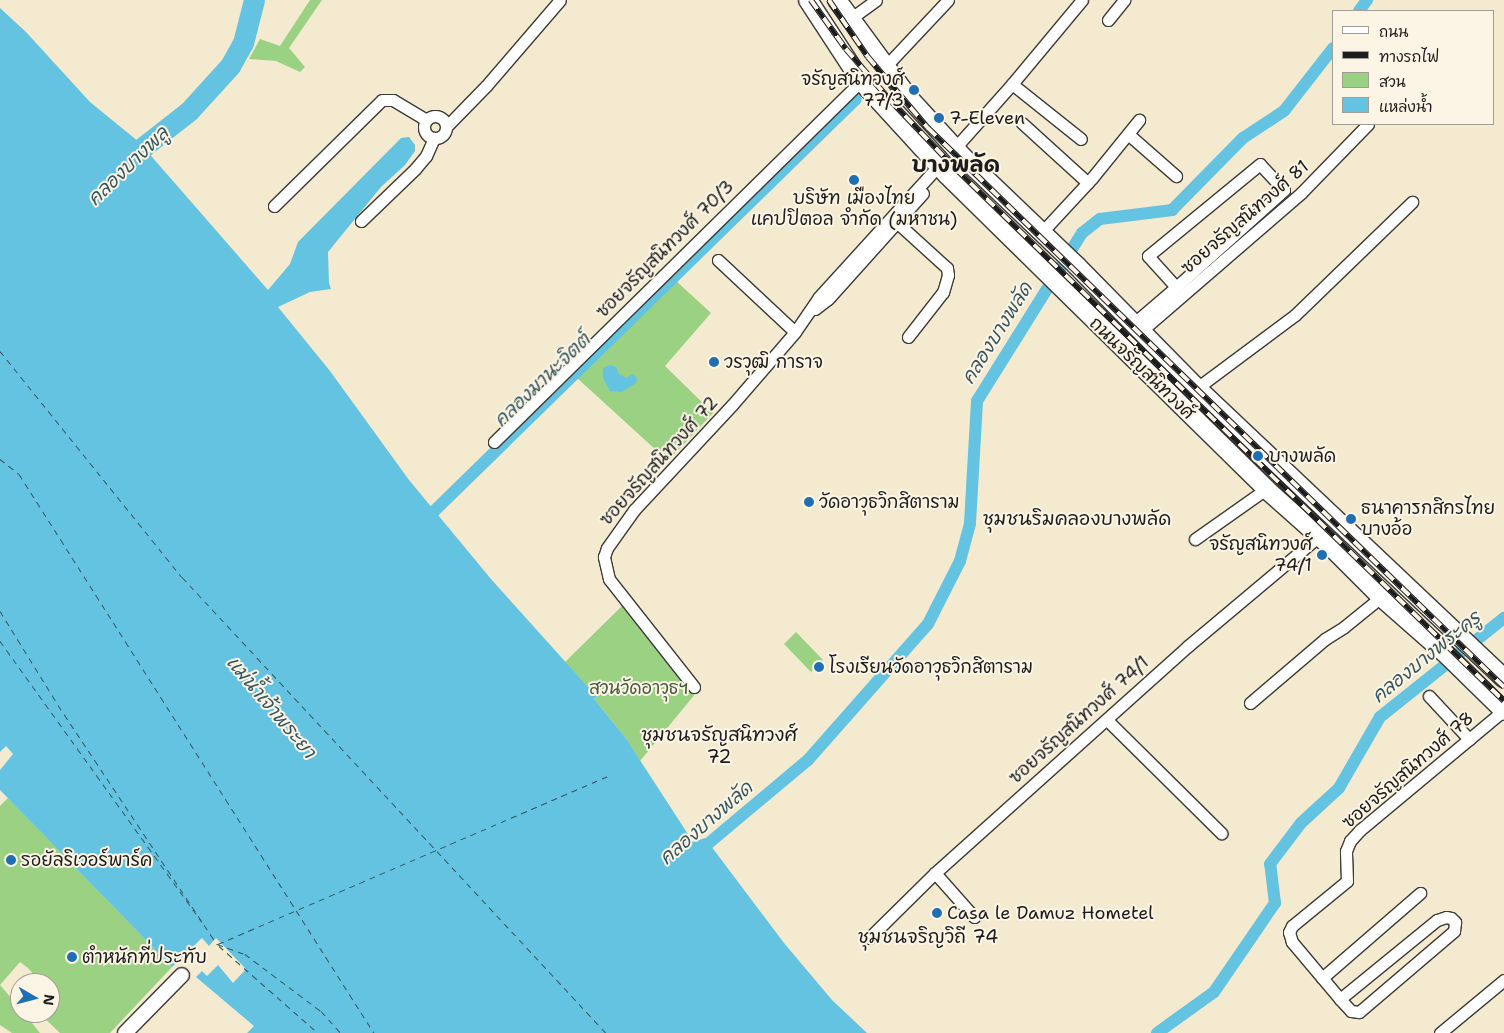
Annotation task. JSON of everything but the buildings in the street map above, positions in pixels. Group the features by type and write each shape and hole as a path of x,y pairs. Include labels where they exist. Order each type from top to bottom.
{"main road":[{"name":"ถนนจรัญสนิทวงศ์","path":"808,0 861,81 940,169 1266,489 1319,536 1381,597 1452,660 1504,711"},
{"name":"ถนนจรัญสนิทวงศ์","path":"837,0 908,98 955,148 1058,247 1197,388 1504,678"},
{"path":"1212,437 1230,419"}],"street":[{"path":"360,221 415,169 426,156 434,138 444,133 446,126 486,86 560,0"},
{"path":"850,19 876,0"},
{"path":"885,67 948,0"},
{"path":"955,148 1012,84 1082,0"},
{"path":"1108,20 1124,0"},
{"name":"ซอยจรัญสนิทวงศ์ 70/3","path":"494,442 861,81"},
{"path":"1012,84 1081,139"},
{"path":"274,206 382,100 393,100 426,120"},
{"path":"434,138 425,133 423,126 426,120 432,116 438,116 444,120 446,126"},
{"path":"1042,232 1088,183 1139,120"},
{"path":"1022,123 1088,183"},
{"name":"ซอยจรัญสนิทวงศ์ 81","path":"1136,328 1301,193 1367,125"},
{"path":"1128,134 1176,176"},
{"path":"1136,328 1176,287 1284,190 1260,164 1148,256 1176,287"},
{"name":"ซอยจรัญสนิทวงศ์ 72","path":"694,687 609,579 604,557 615,536 634,510 732,405 795,332 819,297 894,220 940,169"},
{"path":"1197,388 1295,315 1412,202"},
{"path":"894,220 947,268 948,275 943,292 908,337"},
{"path":"718,260 795,332"},
{"path":"1195,539 1266,489"},
{"name":"ซอยจรัญสนิทวงศ์ 74/1","path":"869,938 935,873 1108,720 1200,635 1319,536"},
{"path":"1250,703 1325,638 1344,627 1381,597"},
{"path":"1429,696 1468,739"},
{"name":"ซอยจรัญสนิทวงศ์ 78","path":"1340,999 1437,920 1452,918 1455,922 1454,931 1362,1011 1351,1011 1340,999 1322,978 1292,942 1290,936 1292,926 1347,881 1345,860 1350,840 1468,739 1504,711"},
{"path":"1108,720 1221,834"},
{"path":"935,873 974,917"},
{"path":"1322,978 1420,893"},
{"path":"125,1033 182,975"},
{"path":"1440,1033 1504,980"}],"green space":[{"path":"310,0 322,0 289,48 305,67 300,72 276,61 249,59 260,39 280,46"},
{"path":"675,280 711,313 665,366 713,413 668,461 576,377"},
{"name":"สวนวัดอาวุธฯ","path":"624,604 696,693 640,761 625,737 594,699 597,697 565,662"},
{"path":"796,632 823,660 811,672 784,644"},
{"path":"8,798 172,967 110,1033 60,1033 50,1023 60,1023 60,973 32,973 20,962 0,985 0,806"},
{"path":"0,985 10,996 10,1023 32,1023 40,1033 12,1033 0,1025"}],"water":[{"name":"แม่น้ำเจ้าพระยา","path":"0,8 26,32 90,102 139,142 268,290 290,264 298,242 401,138 409,137 415,145 415,151 405,165 381,187 328,252 329,283 331,289 310,292 278,307 330,371 409,480 491,579 597,697 594,699 625,737 693,842 705,838 784,943 832,1000 867,1033 247,1033 254,1026 196,977 202,971 207,976 218,965 233,983 246,969 216,938 209,946 202,938 172,967 0,790 0,770 13,754 6,746 0,752"},
{"path":"610,365 616,367 619,374 626,378 633,374 637,378 636,383 622,392 610,391 603,378 603,368"}],"waterway":[{"name":"คลองบางพลู","path":"124,167 143,147 189,111 230,66 243,43 254,0"},
{"name":"คลองบางพลัด","path":"1360,10 1367,0"},
{"name":"คลองบางพลัด","path":"697,853 808,760 928,624 960,561 970,523 977,401 1082,233 1100,219 1172,210 1243,138 1284,111 1332,49"},
{"name":"คลองมานะจิตต์","path":"423,522 856,99"},
{"name":"คลองบางพระครู","path":"1157,1033 1214,992 1275,903 1270,864 1301,823 1339,788 1380,717 1504,618"}],"ferry route":[{"path":"0,351 182,577 606,1033"},
{"path":"0,459 19,474 374,1033"},
{"path":"0,611 58,705 217,944 245,954 321,1011 341,1033"},
{"path":"0,641 202,922"},
{"path":"218,944 612,774"},
{"path":"219,946 318,1033"}],"railway":[{"path":"811,0 846,49 890,100 955,168 1504,701"},
{"path":"829,0 868,57 928,128 1504,687"}],"place":[{"name":"จรัญสนิทวงศ์ 77/3","path":"914,90"},
{"name":"7-Eleven","path":"939,118"},
{"name":"บริษัท เมืองไทย แคปปิตอล จำกัด (มหาชน)","path":"854,180"},
{"name":"วรวุฒิ การาจ","path":"714,362"},
{"name":"บางพลัด","path":"1258,456"},
{"name":"วัดอาวุธวิกสิตาราม","path":"809,502"},
{"name":"ธนาคารกสิกรไทย บางอ้อ","path":"1351,519"},
{"name":"จรัญสนิทวงศ์ 74/1","path":"1322,555"},
{"name":"โรงเรียนวัดอาวุธวิกสิตาราม","path":"819,667"},
{"name":"รอยัลริเวอร์พาร์ค","path":"11,860"},
{"name":"Casa le Damuz Hometel","path":"937,913"},
{"name":"ตำหนักที่ประทับ","path":"72,957"}],"district":[{"name":"บางพลัด","path":"956,165"},
{"name":"ชุมชนริมคลองบางพลัด","path":"1077,519"},
{"name":"ชุมชนจรัญสนิทวงศ์ 72","path":"719,746"},
{"name":"ชุมชนจริญวิถี 74","path":"928,937"}]}
